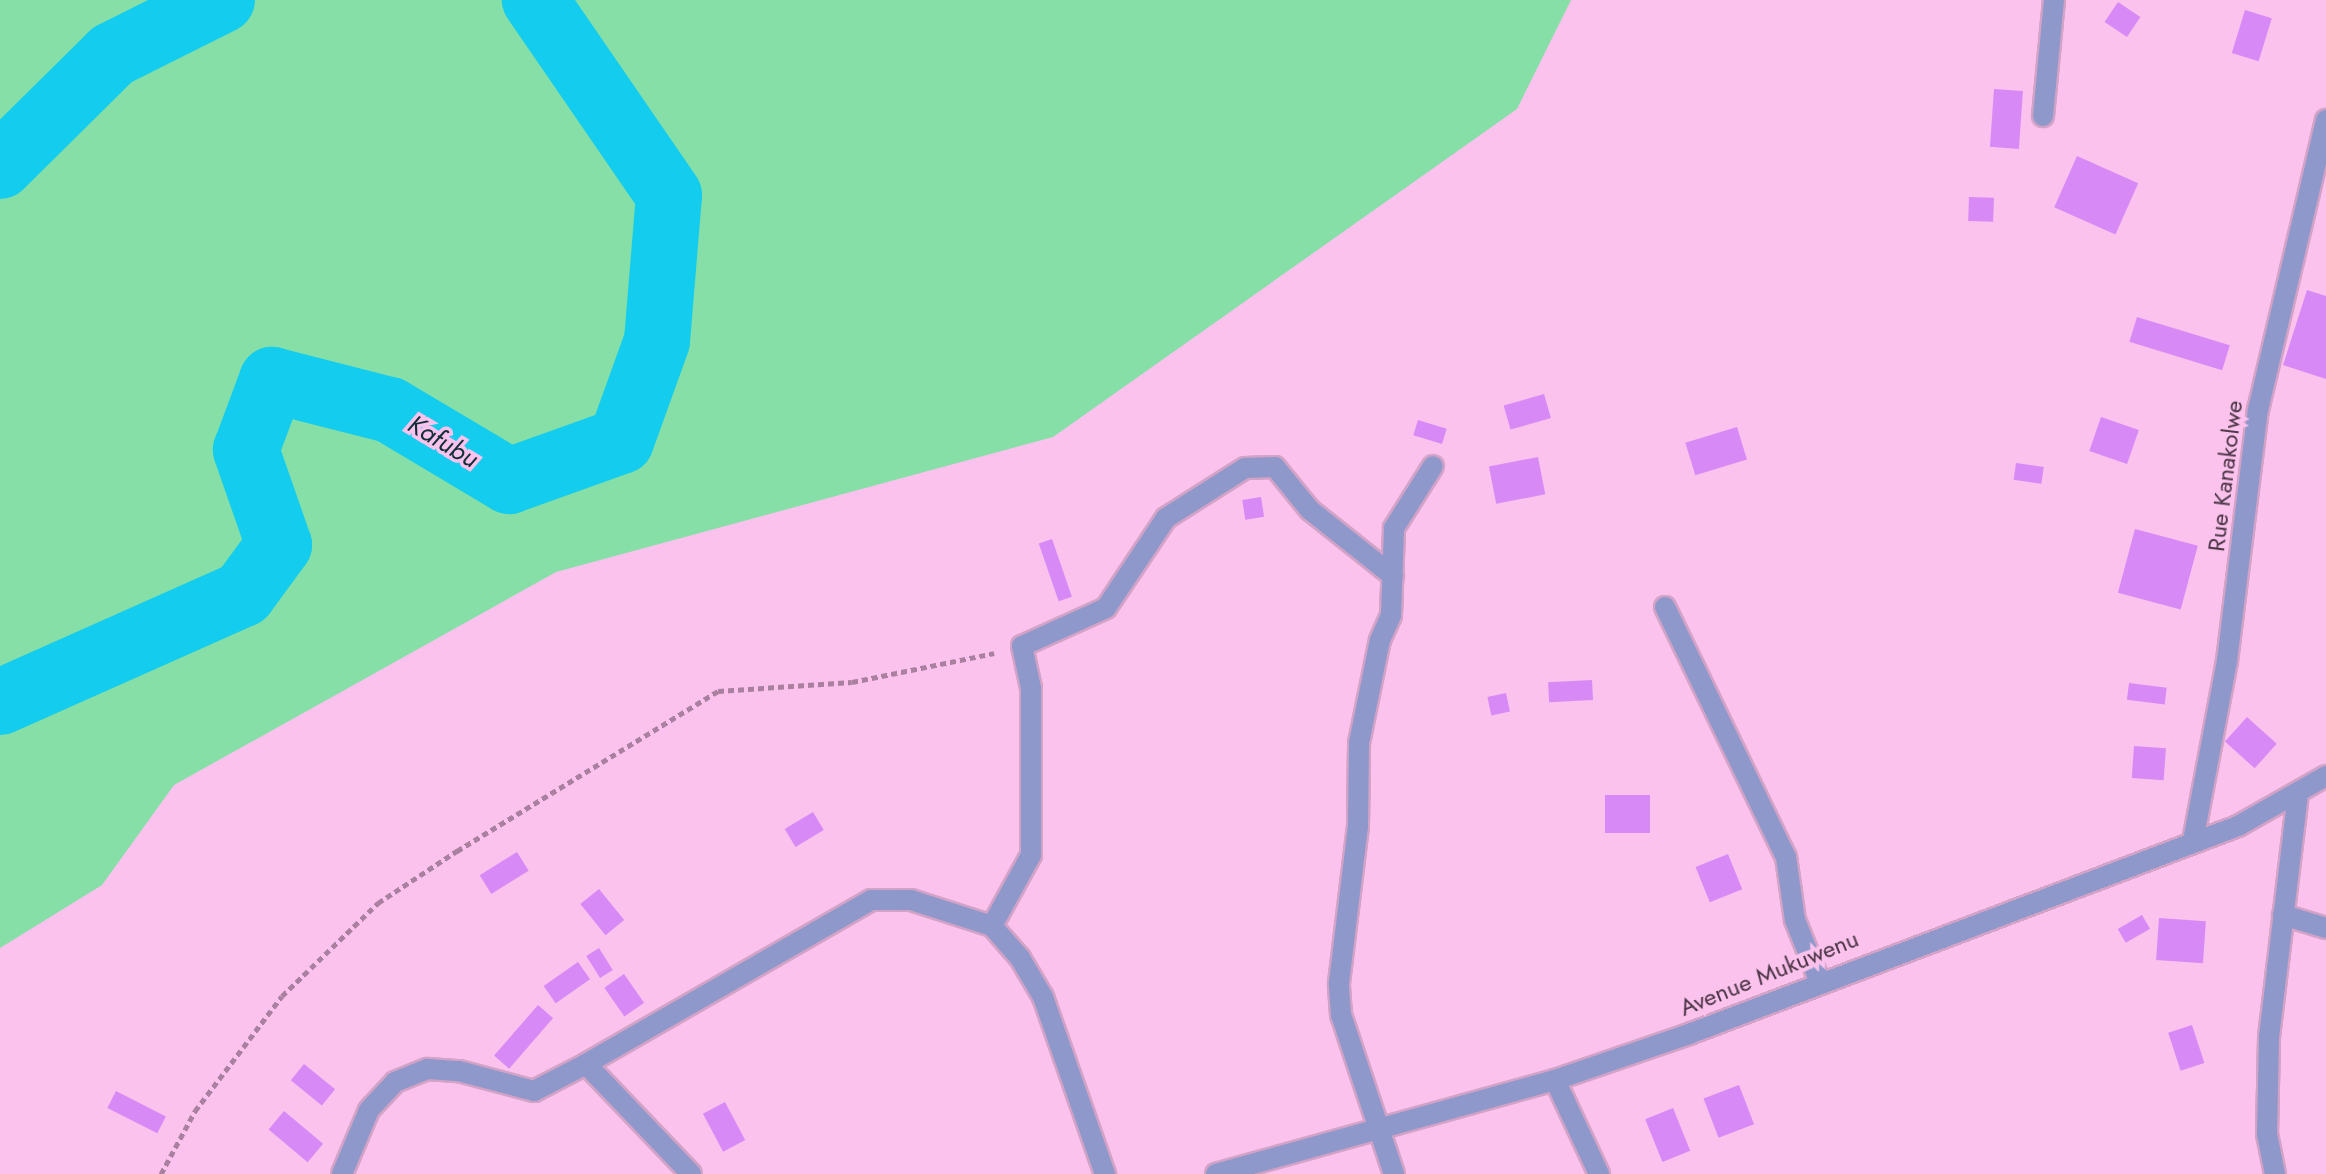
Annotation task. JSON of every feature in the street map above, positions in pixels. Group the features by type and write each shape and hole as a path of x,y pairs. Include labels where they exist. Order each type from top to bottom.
{"street":[{"path":"2043,116 2054,0"},
{"name":"Rue Kanakolwe","path":"2193,841 2227,661 2258,410 2326,120"},
{"path":"992,926 1031,855 1031,688 1022,646 1106,608 1166,518 1259,465 1275,467 1310,510 1393,576"},
{"path":"1394,1174 1384,1129 1341,1015 1339,983 1358,827 1359,743 1391,615 1397,518 1433,466"},
{"path":"1665,607 1786,857 1795,920 1819,980"},
{"name":"Avenue Mukuwenu","path":"1216,1174 1555,1080 2193,841 2298,795 2326,776"},
{"path":"2275,1174 2267,1134 2269,1037 2298,795"},
{"path":"342,1174 369,1110 395,1082 428,1069 459,1071 534,1091 871,900 911,900 992,926 1043,997 1105,1174"},
{"path":"2283,915 2326,928"},
{"path":"586,1064 691,1174"},
{"path":"1555,1080 1599,1174"}],"path":[{"path":"161,1174 195,1111 282,996 378,903 718,691 852,682 1022,646"}],"green space":[{"path":"0,0 1571,0 1517,109 1053,437 556,572 174,785 102,885 0,948"}],"building":[{"path":"2118,2 2140,17 2127,37 2105,22"},
{"path":"2245,10 2272,18 2259,61 2232,53"},
{"path":"1994,89 2023,91 2019,149 1990,147"},
{"path":"2077,156 2138,183 2115,234 2054,207"},
{"path":"1969,197 1994,198 1993,222 1968,221"},
{"path":"2307,290 2326,296 2326,379 2283,365"},
{"path":"2137,317 2230,345 2222,370 2129,342"},
{"path":"1544,394 1551,418 1511,430 1504,406"},
{"path":"2101,417 2139,430 2127,464 2089,451"},
{"path":"1418,420 1447,429 1442,444 1413,435"},
{"path":"1737,427 1747,460 1695,475 1685,443"},
{"path":"1538,457 1545,494 1496,504 1489,467"},
{"path":"2016,463 2044,467 2041,484 2014,480"},
{"path":"1261,497 1264,517 1245,520 1242,500"},
{"path":"2135,529 2198,546 2181,610 2118,593"},
{"path":"1052,539 1072,597 1059,601 1039,544"},
{"path":"1592,680 1593,700 1549,702 1548,682"},
{"path":"2129,683 2167,688 2165,705 2127,700"},
{"path":"1506,693 1510,712 1491,716 1487,697"},
{"path":"2247,717 2277,744 2255,768 2225,742"},
{"path":"2134,746 2166,748 2164,780 2132,778"},
{"path":"1605,795 1650,795 1650,833 1605,833"},
{"path":"813,812 824,830 796,847 785,829"},
{"path":"517,852 529,871 491,894 480,875"},
{"path":"1728,854 1742,889 1710,902 1696,867"},
{"path":"599,889 624,920 606,935 580,904"},
{"path":"2142,915 2150,929 2126,943 2118,929"},
{"path":"2159,918 2206,921 2203,963 2156,960"},
{"path":"599,948 613,970 600,978 586,956"},
{"path":"578,962 590,979 556,1003 544,986"},
{"path":"624,974 644,1003 624,1016 604,988"},
{"path":"538,1005 553,1018 509,1069 494,1056"},
{"path":"2192,1025 2204,1063 2181,1071 2168,1033"},
{"path":"304,1064 335,1089 322,1105 291,1080"},
{"path":"1739,1085 1754,1124 1719,1138 1704,1099"},
{"path":"116,1091 166,1116 157,1133 107,1108"},
{"path":"725,1102 745,1140 723,1152 703,1114"},
{"path":"1673,1108 1690,1151 1662,1162 1645,1119"},
{"path":"284,1111 323,1144 308,1162 269,1129"}],"waterway":[{"name":"Kafubu","path":"0,166 112,55 222,0"},
{"name":"Kafubu","path":"0,702 243,594 279,545 246,450 272,380 390,410 509,481 621,441 657,341 669,195 535,0"}]}
